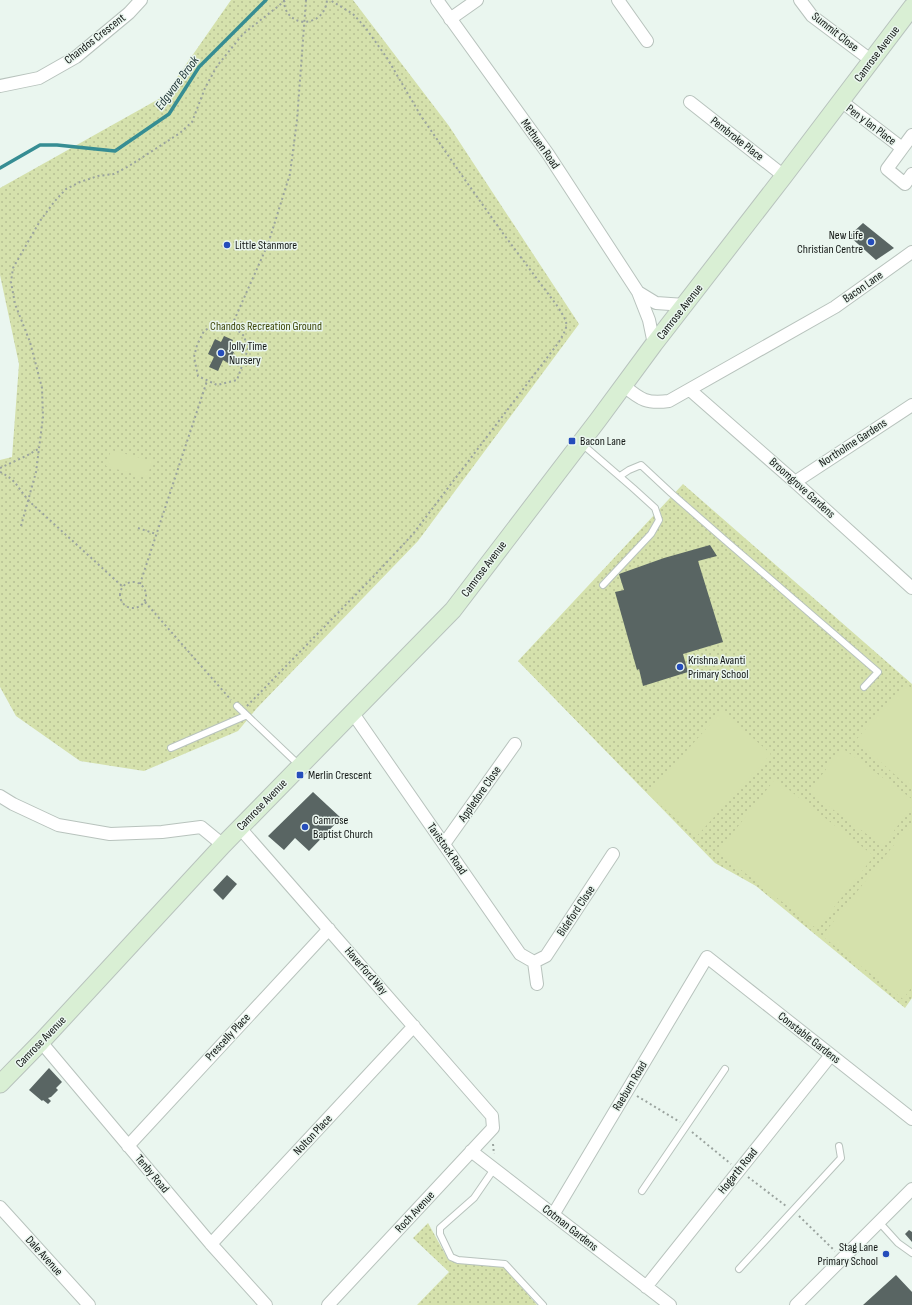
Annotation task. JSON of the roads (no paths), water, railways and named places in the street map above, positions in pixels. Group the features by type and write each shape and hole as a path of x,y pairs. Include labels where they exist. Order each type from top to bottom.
{"street":[{"name":"Chandos Crescent","path":"0,86 39,78 76,57 129,13 141,0"},
{"name":"Methuen Road","path":"437,0 548,154 638,292 649,320 654,344"},
{"path":"450,19 477,0"},
{"path":"618,0 647,41"},
{"name":"Summit Close","path":"800,0 812,16 872,61"},
{"name":"Camrose Avenue","path":"0,1084 41,1042 223,845 453,610 912,7"},
{"name":"Pen y lan Place","path":"841,101 902,148"},
{"name":"Pembroke Place","path":"690,102 784,176"},
{"name":"Pen y lan Place","path":"912,136 887,169 905,184 912,174"},
{"name":"Bacon Lane","path":"624,386 638,398 654,403 669,401 835,307 912,252"},
{"name":"Methuen Road","path":"638,292 656,303 685,305"},
{"name":"Broomgrove Gardens","path":"690,390 795,482 912,588"},
{"name":"Northolme Gardens","path":"795,482 912,406"},
{"name":"Tavistock Road","path":"352,712 520,954 534,962"},
{"name":"Appledore Close","path":"444,844 515,744"},
{"path":"0,796 13,804 58,825 110,834 162,832 201,827 223,845"},
{"name":"Haverford Way","path":"240,828 492,1116 493,1128 490,1131"},
{"name":"Bideford Close","path":"534,962 546,956 613,854"},
{"name":"Prescelly Place","path":"128,1146 329,928"},
{"name":"Constable Gardens","path":"707,957 912,1119"},
{"name":"Raeburn Road","path":"553,1215 707,957"},
{"path":"534,962 537,984"},
{"name":"Nolton Place","path":"211,1244 414,1026"},
{"name":"Tenby Road","path":"41,1042 211,1244 266,1305"},
{"name":"Hogarth Road","path":"646,1287 831,1055"},
{"name":"Roch Avenue","path":"328,1305 490,1131"},
{"name":"Cotman Gardens","path":"471,1151 670,1305"},
{"path":"796,1305 912,1189"},
{"name":"Dale Avenue","path":"0,1207 89,1305"}],"lane":[{"path":"581,443 655,508 659,520 651,534 603,585"},
{"path":"620,476 628,470 641,465 671,493 878,672 864,687"},
{"path":"236,706 300,766"},
{"path":"171,748 243,714"},
{"path":"642,1191 725,1069"},
{"path":"739,1269 841,1158 839,1146"},
{"path":"496,1170 474,1198 440,1228 440,1234 451,1257 458,1260 505,1264 543,1305"},
{"path":"879,1222 898,1243 912,1253"}],"waterway":[{"name":"Edgware Brook","path":"0,168 40,145 57,145 115,151 169,114 199,67 266,0"}],"place":[{"name":"New Life Christian Centre","path":"871,242"},
{"name":"Little Stanmore","path":"227,245"},
{"name":"Jolly Time Nursery","path":"221,353"},
{"name":"Bacon Lane","path":"572,441"},
{"name":"Krishna Avanti Primary School","path":"680,667"},
{"name":"Merlin Crescent","path":"300,775"},
{"name":"Camrose Baptist Church","path":"305,827"},
{"name":"Stag Lane Primary School","path":"886,1254"}],"park label":[{"name":"Chandos Recreation Ground","path":"266,326"}]}
